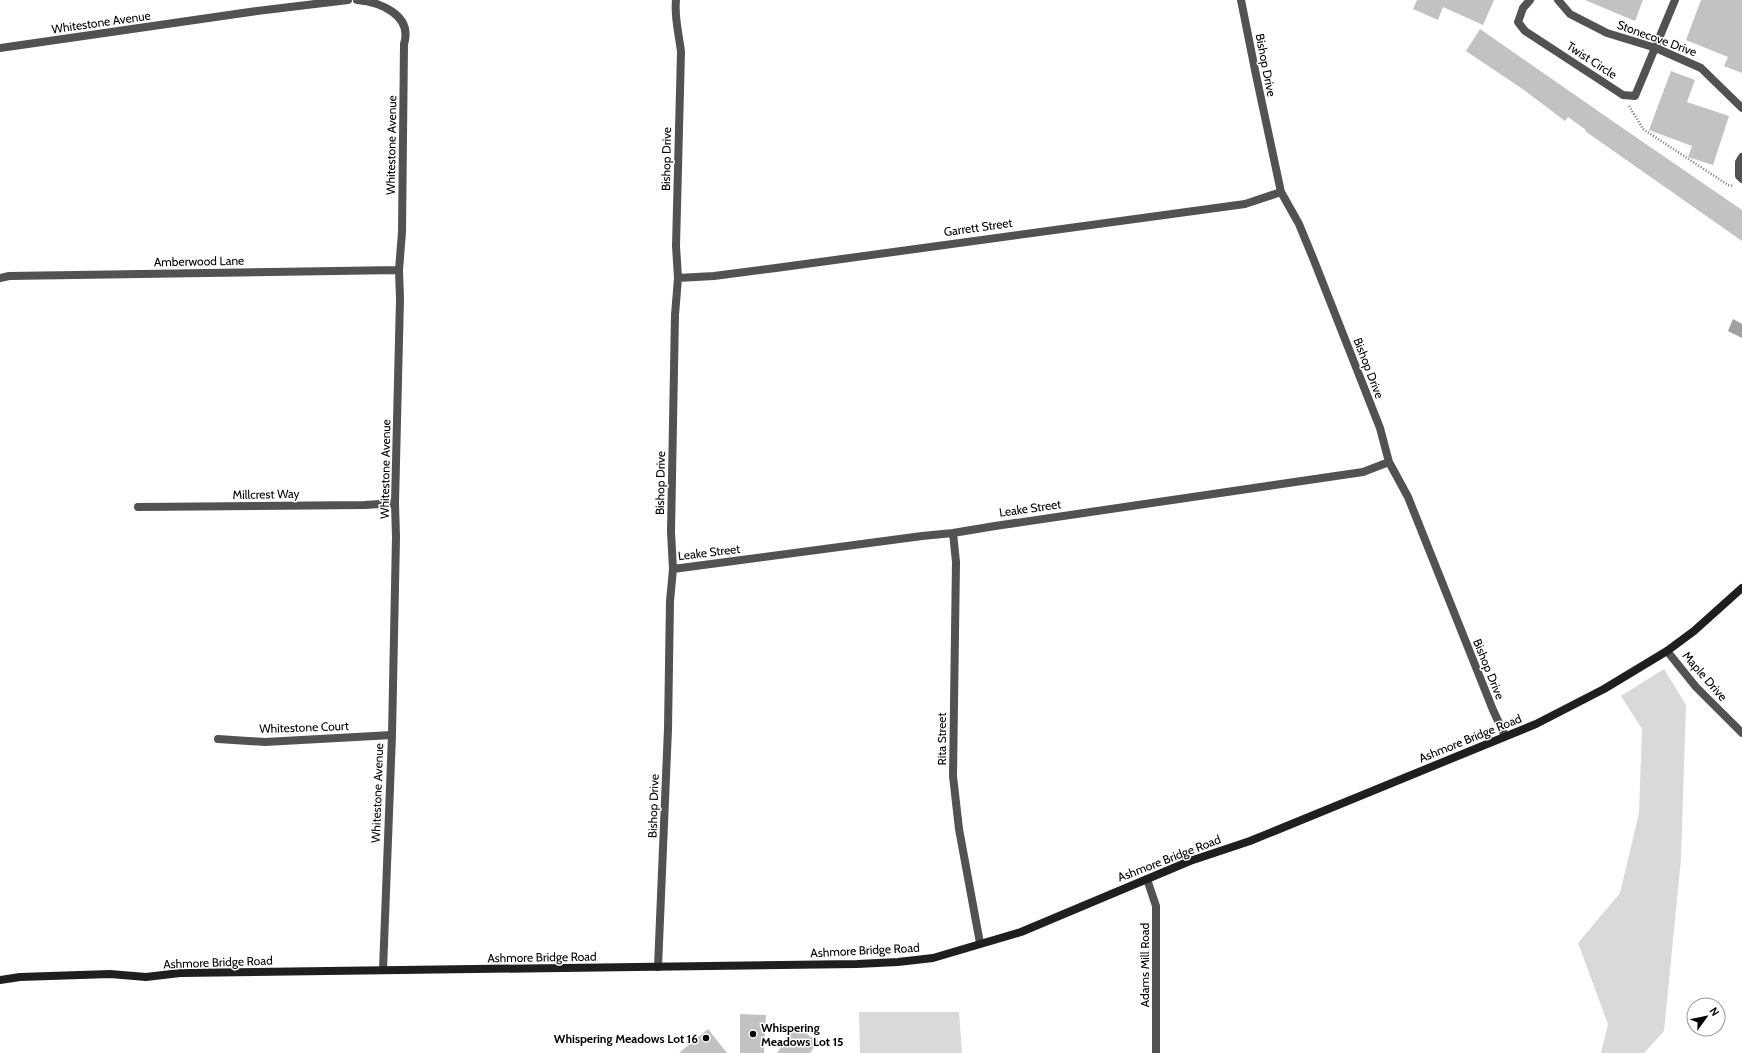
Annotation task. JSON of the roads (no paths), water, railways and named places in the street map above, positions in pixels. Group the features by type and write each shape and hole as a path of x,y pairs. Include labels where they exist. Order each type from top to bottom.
{"main road":[{"name":"Ashmore Bridge Road","path":"0,980 20,977 110,974 146,977 180,973 710,967 898,962 933,958 1021,932 1190,861 1250,841 1505,736 1566,709 1604,689 1667,651 1699,626 1742,588"}],"street":[{"name":"Whitestone Avenue","path":"0,48 257,11 348,0"},
{"name":"Whitestone Avenue","path":"357,0 384,6 400,19 405,31 402,232 399,270 400,329 395,503 392,736 383,970"},
{"name":"Bishop Drive","path":"658,967 668,729 670,601 673,569 671,524 675,315 678,278 676,246 681,52 679,27 676,17 676,0"},
{"name":"Bishop Drive","path":"1242,0 1256,75 1281,192 1298,224 1313,258 1380,428 1389,462 1408,497 1493,710 1505,736"},
{"name":"Twist Circle","path":"1530,0 1523,8 1518,22 1525,31 1623,95 1635,96 1656,48"},
{"name":"Stonecove Drive","path":"1558,0 1570,14 1607,33 1656,48 1701,68 1742,108"},
{"path":"1656,48 1675,0"},
{"path":"1742,157 1739,162 1739,176 1742,179"},
{"name":"Garrett Street","path":"678,278 714,276 776,268 1244,204 1281,192"},
{"name":"Amberwood Lane","path":"0,278 9,276 399,270"},
{"name":"Leake Street","path":"673,569 953,533 1003,524 1363,472 1389,462"},
{"name":"Millcrest Way","path":"138,507 395,503"},
{"name":"Rita Street","path":"953,533 956,562 953,776 959,829 980,943"},
{"name":"Maple Drive","path":"1667,651 1696,687 1742,733"},
{"name":"Whitestone Court","path":"218,739 265,742 392,736"},
{"name":"Adams Mill Road","path":"1147,879 1156,906 1156,1053"}],"place":[{"name":"Whispering Meadows Lot 15","path":"753,1034"},
{"name":"Whispering Meadows Lot 16","path":"706,1038"}]}
